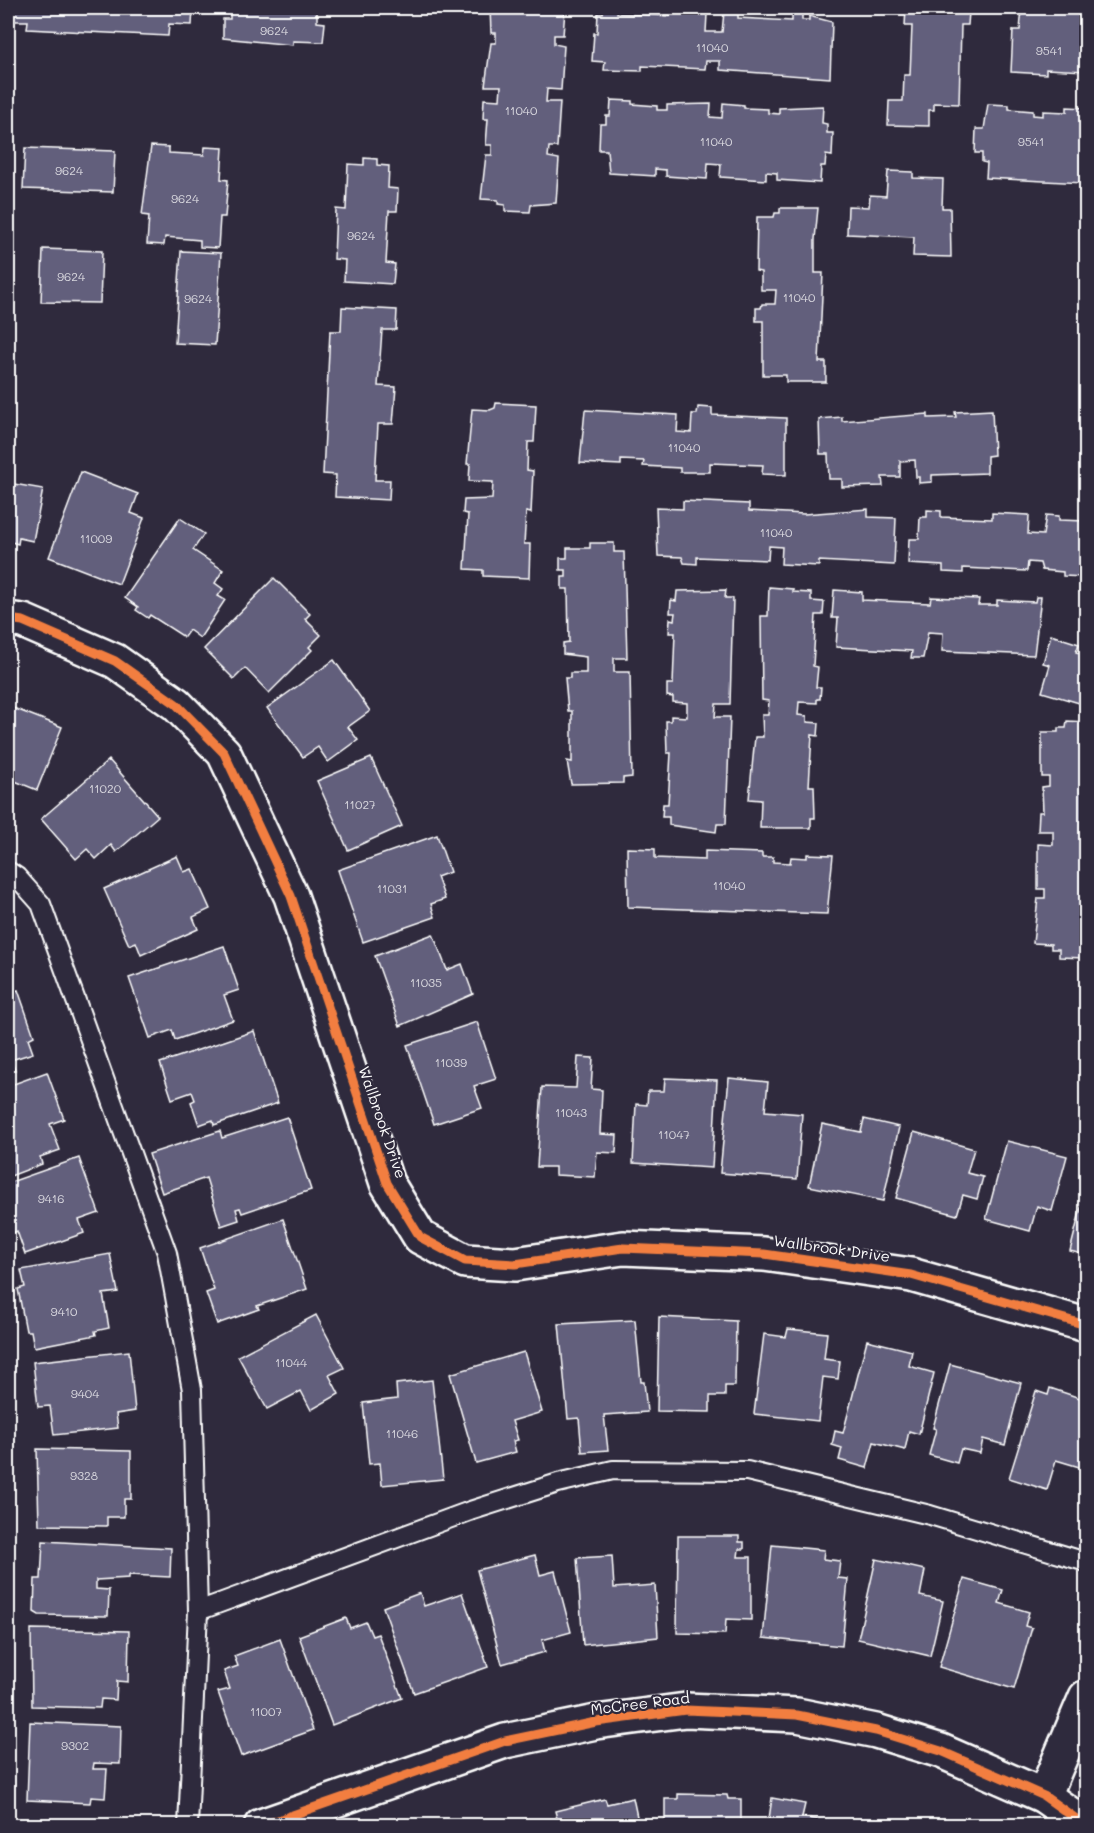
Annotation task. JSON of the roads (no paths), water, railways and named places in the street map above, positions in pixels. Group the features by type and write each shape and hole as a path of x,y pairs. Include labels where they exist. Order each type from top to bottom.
{"street":[{"name":"Wallbrook Drive","path":"8,619 23,621 114,661 176,704 224,753 291,896 387,1183 420,1237 465,1261 515,1264 623,1248 764,1254 911,1275 1086,1325"},
{"path":"1044,1796 1086,1697"},
{"name":"McCree Road","path":"261,1826 505,1741 596,1722 687,1710 797,1715 876,1731 941,1751 1044,1796 1086,1826"}],"lane":[{"path":"8,872 17,877 41,904 167,1253 192,1390 198,1611 188,1826"},
{"path":"198,1611 470,1510 558,1483 613,1470 747,1471 930,1515 1086,1562"}]}
